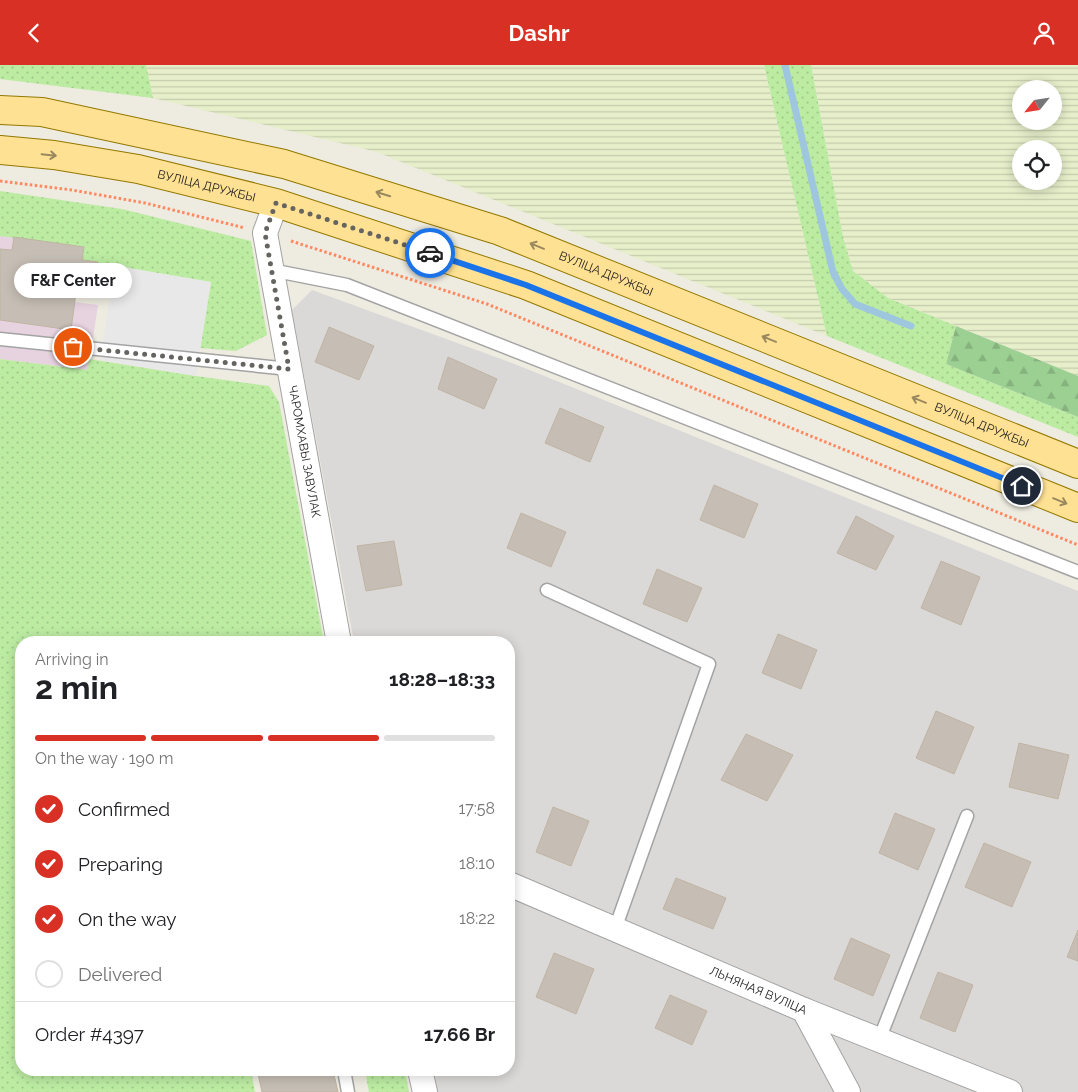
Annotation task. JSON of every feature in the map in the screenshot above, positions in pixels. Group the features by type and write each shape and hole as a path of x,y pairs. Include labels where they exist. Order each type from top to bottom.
{"main road":[{"name":"ВУЛІЦА ДРУЖБЫ","path":"0,109 42,112 284,163 500,231 1078,464"},
{"name":"ВУЛІЦА ДРУЖБЫ","path":"0,150 54,155 138,169 276,203 526,285 1078,508"}],"street":[{"name":"ЧАРОМХАВЫ ЗАВУЛАК","path":"276,203 265,233 338,636"},
{"name":"ЛЬНЯНАЯ ВУЛІЦА","path":"515,887 804,1010 1010,1092"},
{"path":"804,1010 848,1092"},
{"path":"421,1076 425,1092"}],"lane":[{"path":"271,270 347,285 1078,572"},
{"path":"0,339 289,369"},
{"path":"546,590 709,664 615,929"},
{"path":"879,1040 967,816"},
{"path":"345,1076 348,1092"}],"path":[{"path":"0,181 72,189 145,203 249,229"},
{"path":"287,240 488,304 1078,545"}],"shaded area":[{"path":"0,236 84,247 82,260 98,262 95,288 77,285 74,302 98,305 88,370 0,359"},
{"path":"115,266 211,282 196,376 100,360"},
{"path":"312,290 512,363 1078,591 1078,1092 438,1092 435,1076 515,1076 515,636 353,636 292,310"}],"green space":[{"path":"0,65 146,65 153,98 0,79"},
{"path":"146,65 764,65 827,336 377,152 153,98"},
{"path":"764,65 811,65 843,237 853,271 888,298 956,326 946,364 1078,417 1078,437 827,336"},
{"path":"811,65 1078,65 1078,376 888,298 853,271 843,237"},
{"path":"0,191 122,209 251,241 267,335 236,351 200,348 211,282 82,260 83,247 0,236"},
{"path":"956,326 1078,376 1078,417 946,364"},
{"path":"0,359 88,370 89,359 269,386 279,402 323,636 15,636 15,1076 252,1076 255,1092 0,1092"},
{"path":"366,1076 406,1076 409,1092 369,1092"}],"building":[{"path":"14,237 84,247 82,260 98,262 95,288 77,285 71,330 0,320 0,249 12,250"},
{"path":"329,327 374,346 359,380 315,362"},
{"path":"448,357 497,379 484,409 438,389"},
{"path":"560,408 604,427 590,462 545,443"},
{"path":"714,485 758,504 744,538 700,520"},
{"path":"521,513 566,532 551,567 507,548"},
{"path":"856,516 894,536 876,570 837,553"},
{"path":"394,541 402,585 366,591 357,546"},
{"path":"941,561 980,577 961,625 921,608"},
{"path":"657,569 702,588 687,622 643,604"},
{"path":"778,634 817,650 801,689 762,673"},
{"path":"936,711 974,727 954,774 916,758"},
{"path":"746,734 793,755 767,801 721,780"},
{"path":"1019,743 1069,755 1058,799 1009,787"},
{"path":"553,807 589,821 571,866 536,852"},
{"path":"895,813 935,829 918,870 879,853"},
{"path":"984,843 1031,862 1012,907 965,887"},
{"path":"676,878 726,898 713,929 663,909"},
{"path":"1078,930 1078,961 1067,957"},
{"path":"851,938 890,955 873,996 834,979"},
{"path":"554,953 594,969 576,1014 536,997"},
{"path":"938,972 973,985 955,1032 920,1018"},
{"path":"670,995 707,1011 692,1045 655,1028"},
{"path":"258,1076 334,1076 338,1092 262,1092"}],"waterway":[{"path":"785,65 833,272 842,289 855,304 911,326"}],"way so far":[{"path":"73,347 289,369 265,233 276,203 430,253"}],"place":[{"name":"F&F Center","path":"73,347"}],"route":[{"path":"430,253 526,285 1022,486"}]}
